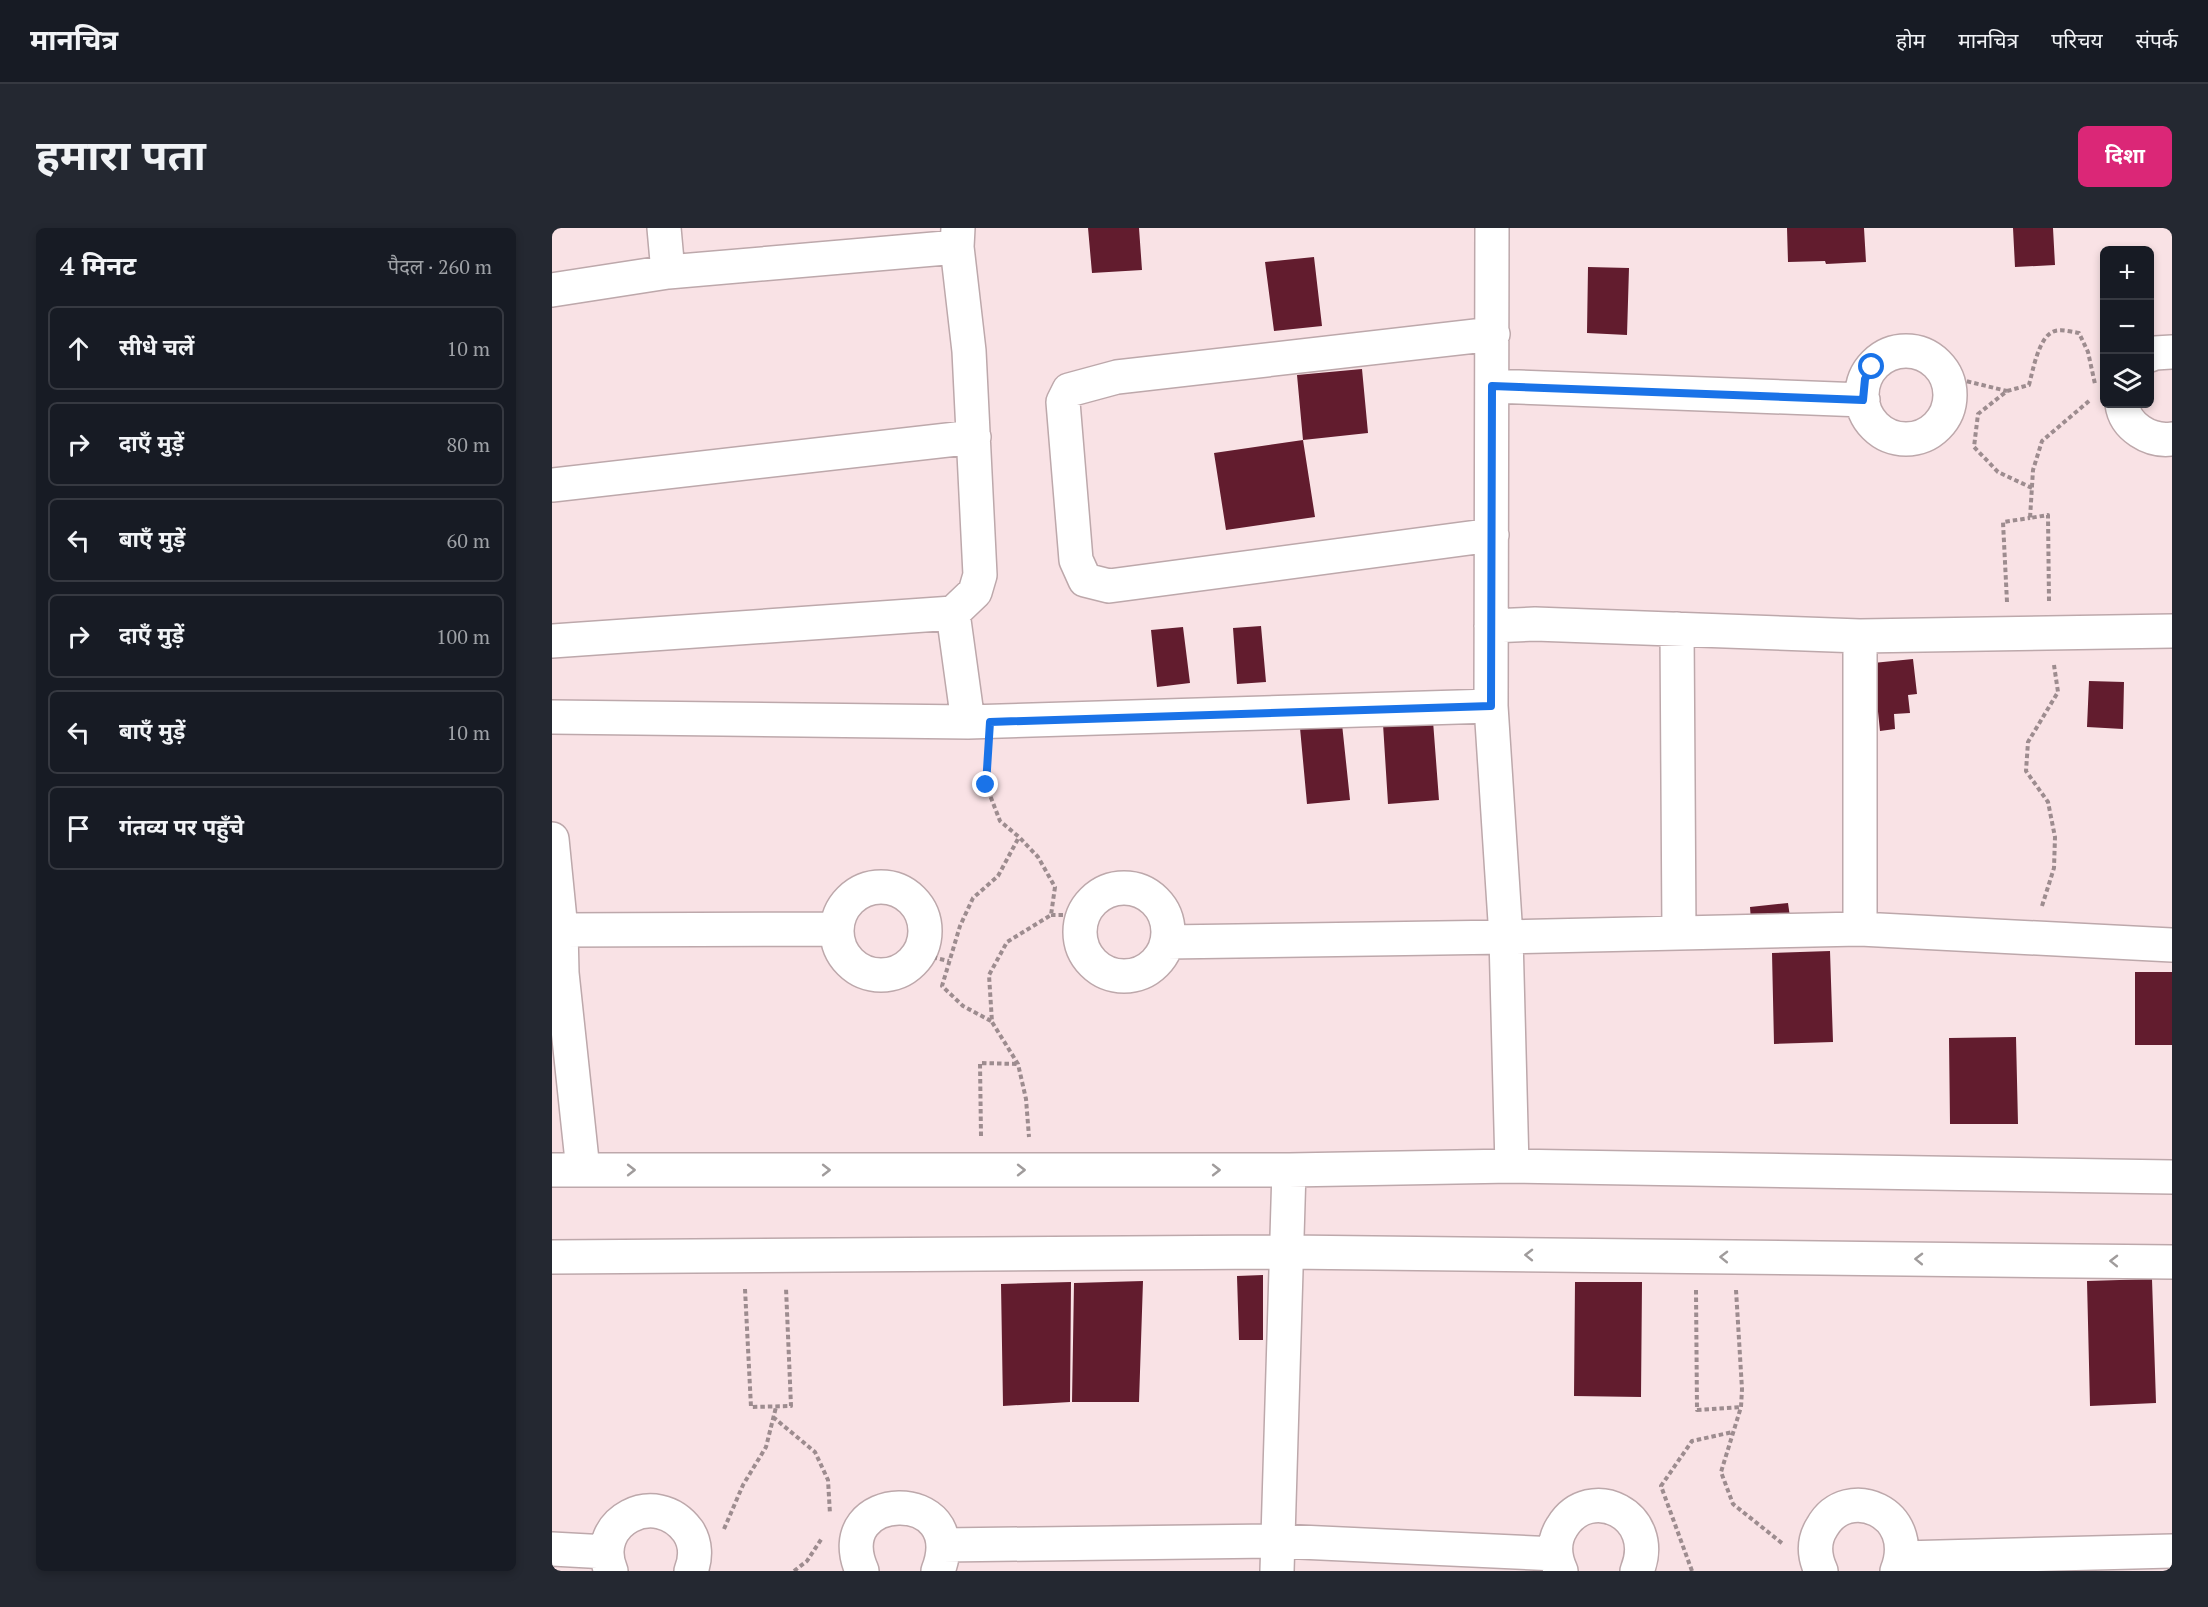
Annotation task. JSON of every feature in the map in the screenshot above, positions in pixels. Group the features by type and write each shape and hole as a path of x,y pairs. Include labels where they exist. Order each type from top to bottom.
{"street":[{"path":"664,228 668,272"},
{"path":"1492,228 1491,706 1506,937 1512,1166"},
{"path":"552,290 668,272 958,238 969,351 980,575 975,592 953,614 552,641"},
{"path":"1492,535 1110,586 1085,580 1076,560 1063,402 1069,390 1117,377 1493,334"},
{"path":"1896,352 1925,355 1937,364 1945,376 1949,390 1949,405 1944,418 1934,429 1921,436 1907,440 1892,438 1879,431 1863,407 1865,379 1872,367 1883,358 1896,352"},
{"path":"2153,354 2172,352"},
{"path":"1492,386 1863,400"},
{"path":"2116,408 2139,431 2152,438 2172,438"},
{"path":"552,484 974,437"},
{"path":"953,614 979,722"},
{"path":"1491,626 1535,624 1860,636 2172,631"},
{"path":"1677,629 1678,933"},
{"path":"1860,636 1860,929"},
{"path":"552,717 979,722 1491,706"},
{"path":"552,839 561,930 557,973 568,1170 1289,1170 1512,1166 2172,1177"},
{"path":"885,887 899,891 920,911 924,933 934,957 908,965 896,972 882,975 867,972 854,966 844,956 838,943 837,928 840,914 847,902 858,893 871,888 885,887"},
{"path":"1129,888 1143,892 1155,901 1164,913 1168,927 1167,942 1162,955 1146,970 1125,977 1098,968 1088,957 1082,944 1080,930 1084,915 1091,904 1102,895 1115,889 1129,888"},
{"path":"561,930 837,928"},
{"path":"1167,942 1860,929 2172,945"},
{"path":"1278,1556 1289,1170"},
{"path":"552,1257 1287,1252 2172,1262"},
{"path":"1821,1571 1816,1561 1815,1547 1818,1533 1825,1521 1836,1512 1849,1506 1863,1505 1878,1509 1890,1518 1898,1530 1902,1544 1899,1565 2172,1551"},
{"path":"861,1571 856,1548 859,1534 866,1522 877,1513 890,1507 904,1506 924,1515 939,1531 941,1558 1278,1556 1558,1562 1558,1533 1565,1521 1576,1512 1589,1506 1604,1506 1618,1510 1630,1518 1638,1530 1642,1544 1642,1559 1637,1571"},
{"path":"552,1549 609,1561 610,1538 617,1526 628,1516 641,1511 656,1510 676,1518 690,1535 694,1549 694,1564 691,1571"}],"path":[{"path":"2032,488 1998,472 1974,447 1978,414 2007,391 2029,385 2039,349 2050,333 2058,330 2079,333 2100,385"},
{"path":"1945,376 2007,391"},
{"path":"2030,518 2033,470 2042,441 2078,408 2100,398"},
{"path":"2008,634 2003,522 2048,515 2049,633 2058,692 2028,742 2026,771 2048,802 2055,837 2054,868 2032,938"},
{"path":"979,722 986,785 1000,821 1038,857 1054,886 1051,915"},
{"path":"992,1022 963,1006 942,986 934,957 960,926 973,898 998,876 1019,837"},
{"path":"1032,1170 1026,1099 1018,1064 992,1022 989,975 1007,942 1051,915 1084,915"},
{"path":"982,1170 981,1063 1018,1064"},
{"path":"743,1255 751,1407 776,1407 791,1406 785,1255"},
{"path":"1696,1257 1697,1410 1741,1407"},
{"path":"1734,1257 1742,1389 1741,1407 1721,1472 1733,1504 1783,1542 1786,1552"},
{"path":"722,1537 724,1525 743,1485 766,1447 776,1407"},
{"path":"773,1417 815,1452 828,1480 831,1508 829,1518"},
{"path":"1692,1571 1661,1486 1692,1442 1733,1432"},
{"path":"794,1571 807,1561 828,1529"}],"building":[{"path":"1088,228 1139,228 1142,270 1092,273"},
{"path":"1787,228 1864,228 1866,262 1826,264 1825,261 1788,262"},
{"path":"2013,228 2053,228 2055,265 2015,267"},
{"path":"1314,257 1322,326 1274,331 1265,262"},
{"path":"1588,267 1629,268 1627,335 1587,333"},
{"path":"1362,369 1368,433 1303,440 1297,375"},
{"path":"1303,440 1315,517 1226,530 1214,453"},
{"path":"1261,626 1266,682 1237,684 1233,628"},
{"path":"1183,627 1190,683 1157,687 1151,630"},
{"path":"1913,659 1917,694 1908,695 1910,713 1894,714 1895,729 1880,731 1873,663"},
{"path":"2089,681 2124,682 2123,729 2087,727"},
{"path":"1433,721 1439,800 1388,804 1383,724"},
{"path":"1342,724 1350,800 1307,804 1300,728"},
{"path":"1788,903 1790,917 1751,921 1750,907"},
{"path":"1830,951 1833,1042 1774,1044 1772,953"},
{"path":"2135,972 2172,972 2172,1045 2135,1045"},
{"path":"2016,1037 2018,1124 1950,1124 1949,1038"},
{"path":"1263,1275 1263,1340 1239,1340 1237,1276"},
{"path":"2152,1279 2156,1403 2090,1406 2087,1281"},
{"path":"1143,1281 1139,1402 1072,1402 1074,1283"},
{"path":"1071,1282 1070,1402 1003,1406 1001,1284"},
{"path":"1575,1282 1642,1282 1641,1397 1574,1396"}],"route":[{"path":"986,785 990,722 1491,706 1492,386 1863,400 1865,379 1872,367"}]}
